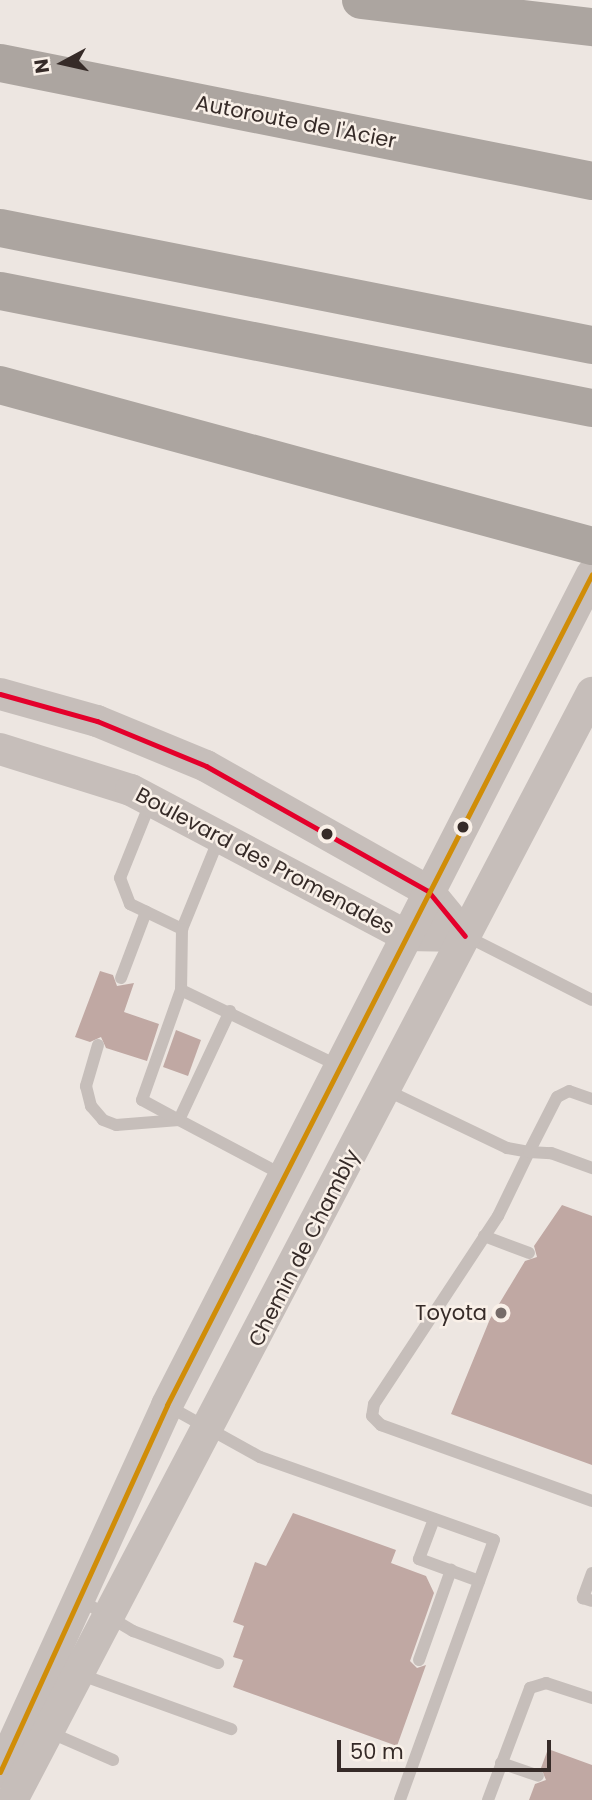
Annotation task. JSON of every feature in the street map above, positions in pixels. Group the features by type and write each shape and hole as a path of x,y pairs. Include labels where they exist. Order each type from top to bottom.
{"highway":[{"path":"361,0 592,27"},
{"name":"Autoroute de l'Acier","path":"0,63 592,181"},
{"path":"0,228 592,345"},
{"path":"0,290 582,406"},
{"path":"0,385 592,546"}],"street":[{"name":"Chemin de Chambly","path":"12,1800 38,1726 50,1662 167,1405 405,935 592,574"},
{"name":"Chemin de Chambly","path":"0,1772 82,1675 592,693"},
{"path":"0,694 67,711 180,753 428,891 465,936"},
{"name":"Boulevard des Promenades","path":"0,749 97,777 151,799 405,935 465,936"}],"lane":[{"path":"151,799 120,878 130,904 182,929"},
{"path":"220,836 182,929 181,990 142,1100 284,1175"},
{"path":"121,978 146,912"},
{"path":"465,936 592,1000"},
{"path":"181,990 339,1066"},
{"path":"179,1120 230,1012"},
{"path":"98,1045 86,1086 91,1107 103,1120 116,1125 179,1120"},
{"path":"386,1090 507,1148 551,1153 592,1168"},
{"path":"592,1099 569,1091 557,1097 484,1236 374,1404 372,1416 381,1425 592,1501"},
{"path":"484,1236 529,1253"},
{"path":"167,1405 260,1457 494,1540 400,1800"},
{"path":"434,1519 419,1559 479,1581"},
{"path":"419,1660 451,1570"},
{"path":"592,1573 583,1598 592,1601"},
{"path":"78,1599 111,1618 218,1663"},
{"path":"50,1662 231,1728"},
{"path":"488,1800 530,1688 546,1683 592,1698"},
{"path":"38,1726 113,1760"},
{"path":"501,1763 538,1776"}],"building":[{"path":"100,971 113,975 117,986 134,983 124,1012 159,1024 147,1061 106,1048 101,1037 90,1042 75,1037"},
{"path":"176,1030 201,1040 188,1076 163,1067"},
{"path":"562,1205 592,1216 592,1465 451,1414 490,1319 525,1261 537,1257 534,1246"},
{"path":"293,1513 396,1550 391,1563 426,1576 434,1593 410,1661 417,1668 426,1665 397,1746 233,1687 243,1660 233,1657 244,1626 233,1622 255,1562 266,1566"},
{"path":"548,1749 592,1765 592,1800 529,1800 535,1784 546,1780 541,1768"}],"transit line":[{"path":"0,1772 167,1405 592,574"},
{"path":"0,694 97,721 206,766 428,891 465,936"}],"place":[{"name":"Toyota","path":"501,1313"}]}
